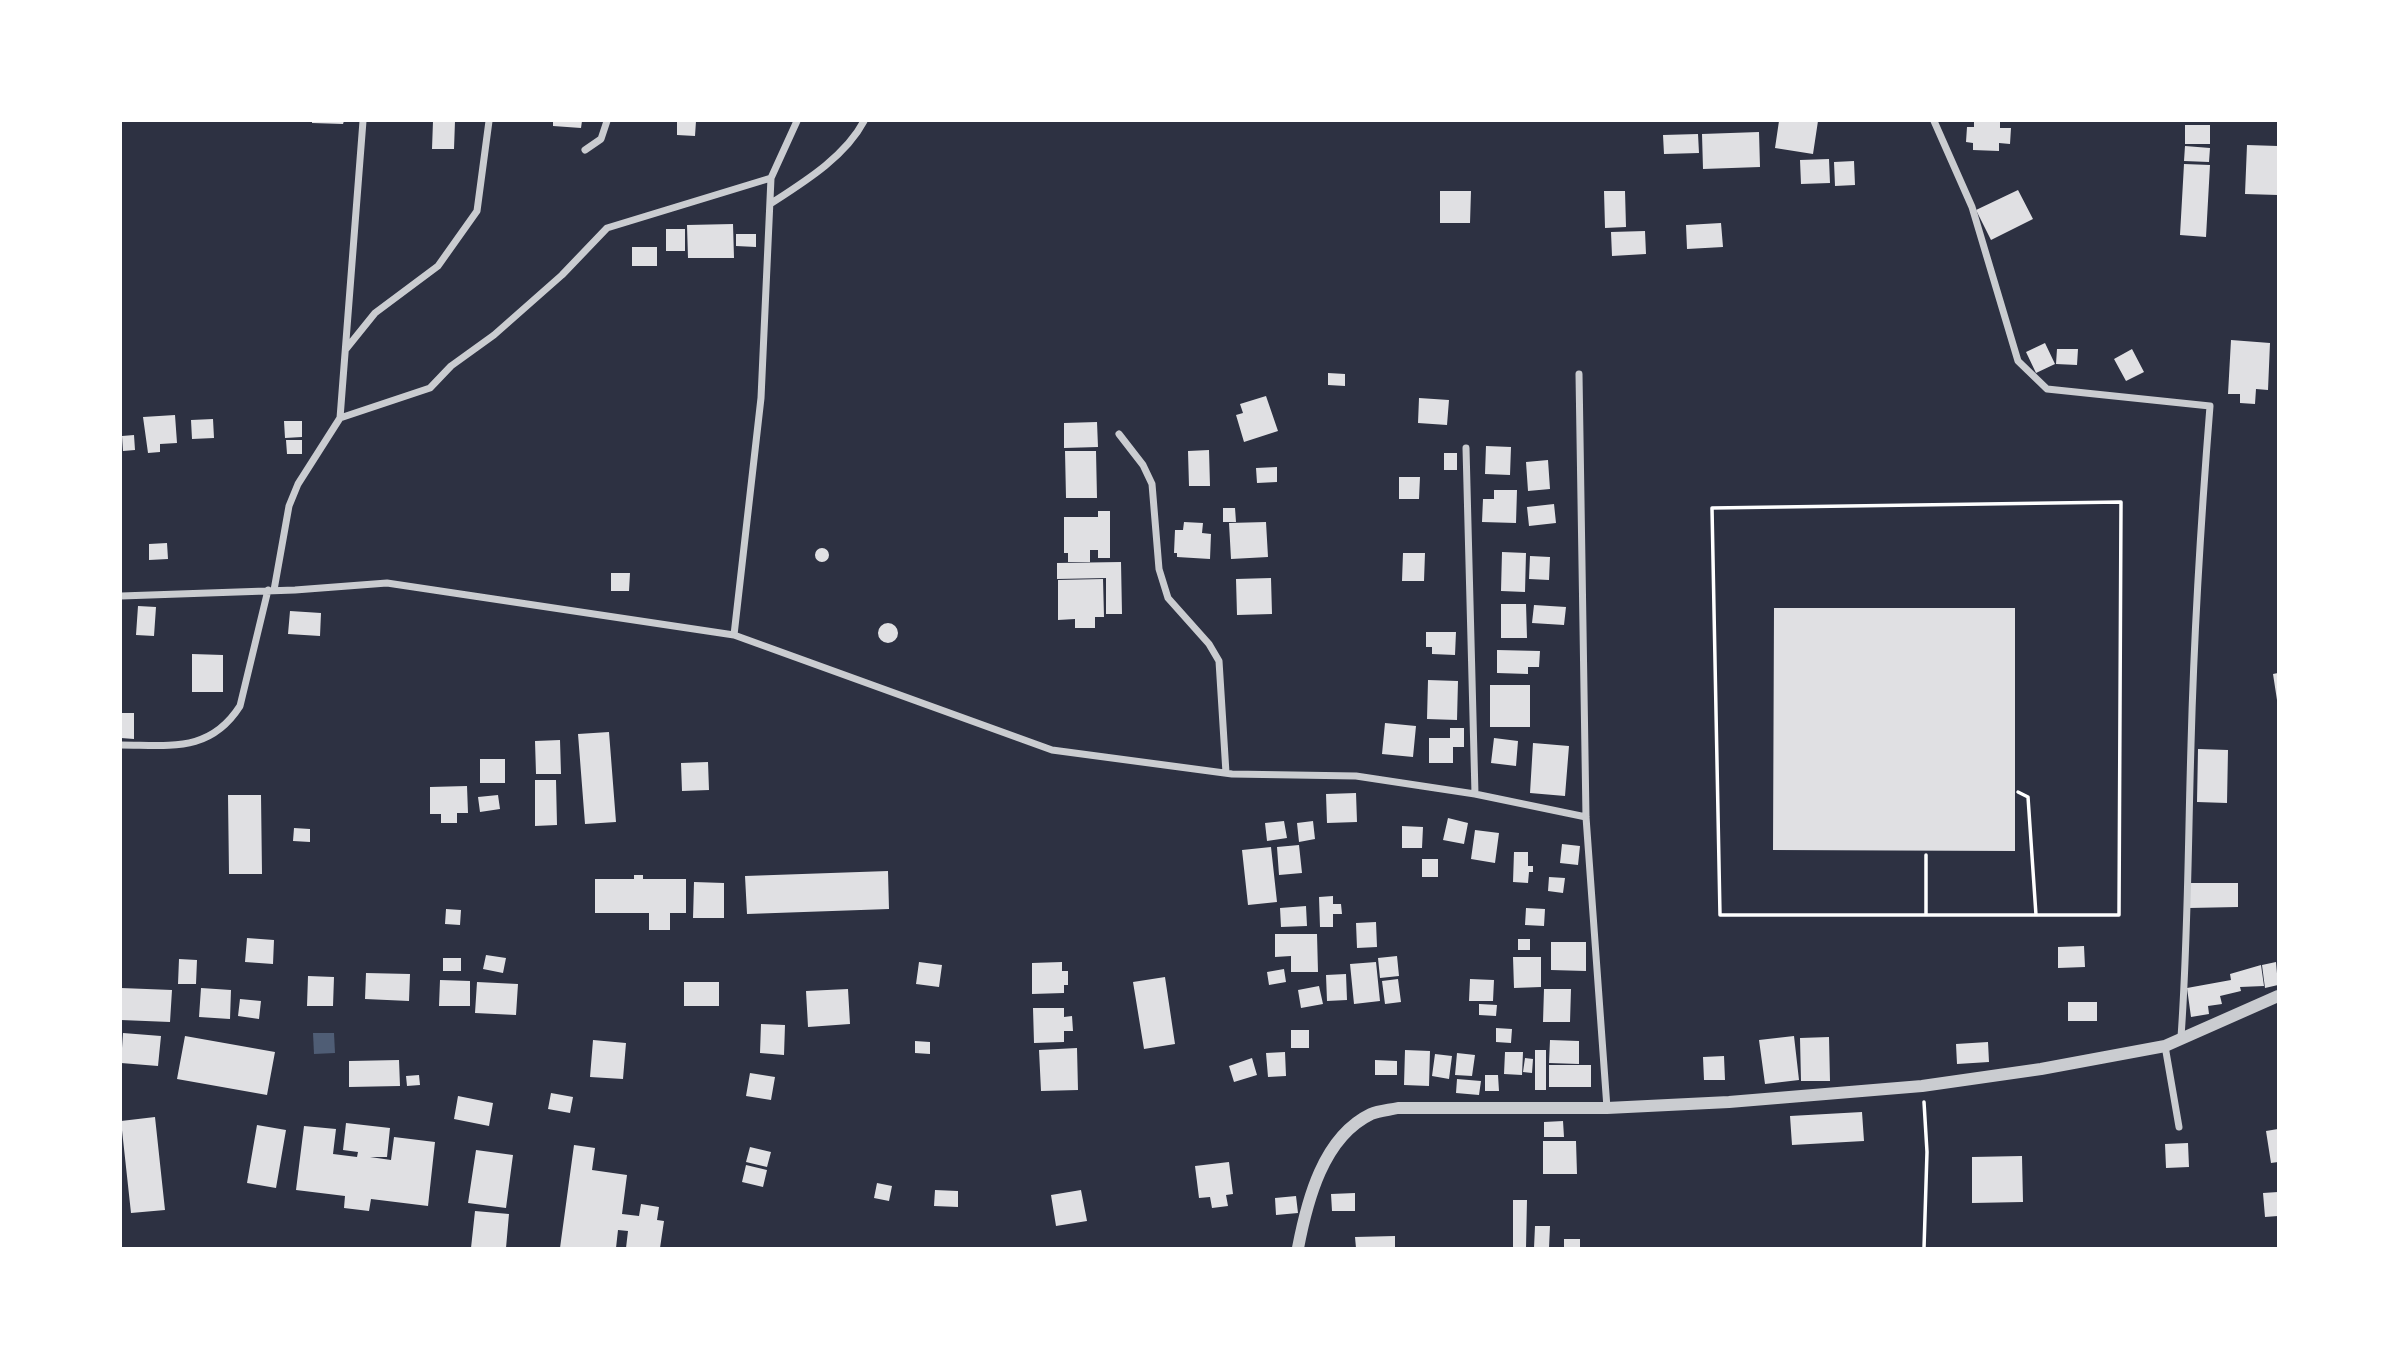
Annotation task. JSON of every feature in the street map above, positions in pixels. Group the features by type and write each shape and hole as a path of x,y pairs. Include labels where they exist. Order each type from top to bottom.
{"street":[{"path":"121,745 178,745 202,741 229,722 240,706 271,590 289,506 298,484 340,418 363,121"},
{"path":"345,349 375,313 438,266 477,211 489,121"},
{"path":"585,150 601,139 607,121"},
{"path":"734,635 761,398 771,178 797,121"},
{"path":"771,204 802,184 855,138 864,121"},
{"path":"1934,121 1972,207 2018,361 2047,389 2210,406 2200,531 2191,745 2188,948 2181,1037"},
{"path":"340,418 430,388 451,366 494,335 562,275 607,228 771,178"},
{"path":"1579,374 1586,817 1607,1108"},
{"path":"1119,434 1143,465 1152,484 1158,569 1168,598 1209,644 1219,661 1226,773"},
{"path":"1466,449 1475,794"},
{"path":"121,596 387,583 734,635 1052,750 1226,773 1356,776 1475,794 1586,817"},
{"path":"1298,1248 1320,1168 1344,1137 1371,1114 1398,1108 1607,1108 1742,1101 1922,1086 2165,1046 2278,996"},
{"path":"2165,1046 2179,1127"}],"path":[{"path":"2122,502 2119,915 1926,915 1720,915 1712,508 2122,502"},
{"path":"2018,792 2028,797 2036,915"},
{"path":"1926,855 1926,915"},
{"path":"1922,1086 1927,1152 1924,1248"}],"water":[{"path":"313,1033 334,1033 335,1053 314,1054"}],"building":[{"path":"312,121 344,121 343,124"},
{"path":"433,121 455,121 454,149 432,149"},
{"path":"553,121 582,121 581,128 553,126"},
{"path":"677,121 696,121 695,136 677,135"},
{"path":"1779,121 1818,121 1813,154 1775,148"},
{"path":"1974,121 2000,121 2000,128 2011,128 2010,144 1999,143 1999,151 1973,150 1973,143 1966,142 1967,127 1974,127"},
{"path":"2185,125 2210,125 2210,144 2185,144"},
{"path":"1759,132 1760,167 1703,169 1702,134"},
{"path":"1698,134 1699,153 1664,154 1663,135"},
{"path":"2247,145 2278,146 2278,195 2245,194"},
{"path":"2185,146 2210,148 2209,162 2184,161"},
{"path":"1829,159 1830,183 1801,184 1800,160"},
{"path":"1854,161 1855,185 1835,186 1834,162"},
{"path":"2184,164 2210,165 2206,237 2180,235"},
{"path":"2018,190 2033,219 1991,240 1976,210"},
{"path":"1440,191 1471,191 1470,223 1440,223"},
{"path":"1604,191 1625,191 1626,227 1605,228"},
{"path":"1721,223 1723,247 1687,249 1686,225"},
{"path":"733,224 734,258 688,258 687,225"},
{"path":"666,229 685,229 685,251 666,251"},
{"path":"1645,231 1646,254 1612,256 1611,232"},
{"path":"736,234 756,234 756,247 736,246"},
{"path":"632,247 657,247 657,266 632,266"},
{"path":"2231,340 2270,343 2268,390 2256,389 2255,404 2240,403 2240,394 2228,394"},
{"path":"2045,343 2055,364 2036,373 2026,352"},
{"path":"2057,349 2078,349 2077,365 2056,364"},
{"path":"2132,349 2144,372 2126,381 2114,359"},
{"path":"1328,373 1345,374 1345,386 1328,385"},
{"path":"1266,396 1278,431 1244,442 1236,415 1243,413 1240,404"},
{"path":"1419,398 1449,400 1447,425 1418,423"},
{"path":"175,415 177,443 160,444 160,452 148,453 143,417"},
{"path":"213,419 214,438 192,439 191,420"},
{"path":"284,421 302,421 302,437 285,438"},
{"path":"1097,422 1098,447 1064,448 1064,423"},
{"path":"134,435 135,450 123,451 122,436"},
{"path":"286,440 302,440 302,454 287,454"},
{"path":"1486,446 1511,447 1510,475 1485,474"},
{"path":"1209,450 1210,486 1189,486 1188,451"},
{"path":"1065,451 1096,451 1097,498 1066,498"},
{"path":"1444,453 1457,453 1457,470 1444,470"},
{"path":"1548,460 1550,489 1528,491 1526,462"},
{"path":"1277,467 1277,482 1257,483 1256,468"},
{"path":"1399,477 1420,477 1419,499 1399,499"},
{"path":"1494,490 1517,490 1516,523 1482,522 1483,499 1494,499"},
{"path":"1554,504 1556,523 1529,526 1527,507"},
{"path":"1223,508 1235,508 1236,522 1223,522"},
{"path":"1098,511 1110,511 1110,558 1098,558 1098,550 1090,550 1090,562 1068,562 1068,553 1064,553 1064,517 1098,517"},
{"path":"1184,522 1203,523 1202,533 1211,534 1210,559 1177,557 1177,553 1174,553 1175,530 1183,530"},
{"path":"1266,522 1268,557 1231,559 1229,523"},
{"path":"167,543 168,559 149,560 149,544"},
{"path":"819,548 825,548 829,555 825,562 819,562 815,558 815,552"},
{"path":"1502,552 1526,553 1525,592 1501,591"},
{"path":"1403,553 1425,553 1424,581 1402,581"},
{"path":"1530,556 1550,557 1549,580 1529,579"},
{"path":"1121,562 1122,614 1106,614 1106,578 1057,579 1057,563"},
{"path":"611,573 630,573 629,591 611,591"},
{"path":"1271,578 1272,614 1237,615 1236,579"},
{"path":"1103,579 1104,617 1095,617 1095,628 1075,628 1075,619 1058,620 1058,580"},
{"path":"1501,604 1526,604 1527,638 1501,638"},
{"path":"1534,605 1566,607 1564,625 1532,623"},
{"path":"138,606 156,607 154,636 136,635"},
{"path":"1774,608 2015,608 2015,851 1773,850"},
{"path":"290,611 321,613 320,636 288,634"},
{"path":"888,623 895,626 898,633 895,640 888,643 881,640 878,633 881,626"},
{"path":"1426,632 1456,632 1455,655 1432,654 1432,647 1426,647"},
{"path":"1497,650 1540,651 1539,667 1528,667 1528,674 1497,673"},
{"path":"192,654 223,655 223,692 192,692"},
{"path":"2278,673 2278,700 2277,700 2273,674"},
{"path":"1428,680 1458,681 1457,720 1427,719"},
{"path":"1490,685 1530,685 1530,727 1490,727"},
{"path":"121,713 134,713 134,739 121,738"},
{"path":"1385,723 1416,726 1413,757 1382,754"},
{"path":"1450,728 1464,728 1464,747 1453,747 1453,763 1429,763 1429,738 1450,738"},
{"path":"609,732 616,822 585,824 578,734"},
{"path":"1494,738 1518,741 1516,766 1491,763"},
{"path":"560,740 561,774 536,774 535,741"},
{"path":"1533,743 1569,746 1565,796 1530,793"},
{"path":"2198,749 2228,750 2227,803 2197,802"},
{"path":"480,759 505,759 505,783 480,783"},
{"path":"708,762 709,790 682,791 681,763"},
{"path":"535,780 556,780 557,825 535,826"},
{"path":"467,786 468,813 457,813 457,823 441,823 441,814 430,814 430,787"},
{"path":"1356,793 1357,822 1327,823 1326,794"},
{"path":"228,795 261,795 262,874 229,874"},
{"path":"498,795 500,809 480,812 478,797"},
{"path":"1448,818 1468,823 1464,844 1443,840"},
{"path":"1284,821 1287,838 1267,841 1265,823"},
{"path":"1313,821 1315,839 1299,842 1297,823"},
{"path":"1402,826 1423,827 1422,848 1402,848"},
{"path":"294,828 310,829 310,842 293,841"},
{"path":"1475,830 1499,833 1495,863 1471,859"},
{"path":"1562,844 1580,846 1578,865 1560,863"},
{"path":"1299,845 1302,873 1279,875 1277,847"},
{"path":"1271,847 1277,902 1248,905 1242,850"},
{"path":"1514,852 1528,852 1528,866 1533,866 1533,872 1529,872 1528,883 1513,882"},
{"path":"1422,859 1438,859 1438,877 1422,877"},
{"path":"888,871 889,909 747,914 745,876"},
{"path":"634,875 643,875 643,879 686,879 686,913 670,913 670,930 649,930 649,913 595,913 595,879 634,879"},
{"path":"1549,877 1565,878 1563,893 1548,891"},
{"path":"694,882 724,883 724,918 693,918"},
{"path":"2189,883 2238,883 2238,907 2189,908"},
{"path":"1333,896 1333,904 1341,904 1342,914 1333,914 1333,927 1320,927 1319,897"},
{"path":"1306,906 1307,926 1281,927 1280,908"},
{"path":"1526,908 1545,909 1544,926 1525,925"},
{"path":"446,909 461,910 460,925 445,924"},
{"path":"1376,922 1377,947 1357,948 1356,923"},
{"path":"1275,934 1317,934 1318,972 1291,972 1291,956 1275,957"},
{"path":"247,938 274,940 273,964 245,962"},
{"path":"1518,939 1530,939 1530,950 1518,950"},
{"path":"1551,942 1586,942 1586,971 1551,970"},
{"path":"2084,946 2085,967 2058,968 2058,947"},
{"path":"486,955 506,958 503,973 483,969"},
{"path":"1397,956 1399,976 1380,978 1378,958"},
{"path":"1513,957 1541,957 1541,987 1514,988"},
{"path":"443,958 461,958 461,971 443,971"},
{"path":"179,959 197,960 196,984 178,984"},
{"path":"919,962 942,965 939,987 916,984"},
{"path":"1062,962 1062,971 1068,971 1068,985 1064,985 1064,993 1032,994 1032,963"},
{"path":"1376,962 1380,1001 1354,1004 1350,964"},
{"path":"2276,962 2278,985 2265,988 2262,965"},
{"path":"2261,965 2264,986 2240,987 2241,991 2220,996 2222,1004 2208,1006 2209,1014 2191,1017 2187,988 2231,980 2230,974"},
{"path":"1284,969 1286,982 1269,985 1267,972"},
{"path":"366,973 410,974 409,1001 365,999"},
{"path":"1346,974 1347,1000 1327,1001 1326,975"},
{"path":"308,976 334,977 333,1006 307,1006"},
{"path":"1165,977 1175,1044 1144,1049 1133,982"},
{"path":"1398,979 1401,1002 1385,1004 1382,981"},
{"path":"1470,979 1494,980 1493,1001 1469,1001"},
{"path":"440,980 470,981 470,1006 439,1006"},
{"path":"477,982 518,984 516,1015 475,1013"},
{"path":"684,982 719,982 719,1006 684,1006"},
{"path":"1319,986 1323,1004 1301,1008 1298,990"},
{"path":"121,988 172,990 170,1022 121,1020"},
{"path":"201,988 231,990 230,1019 199,1017"},
{"path":"848,989 850,1024 808,1027 806,991"},
{"path":"1544,989 1571,989 1570,1022 1543,1022"},
{"path":"240,999 261,1001 259,1019 238,1016"},
{"path":"2068,1002 2097,1002 2097,1021 2068,1021"},
{"path":"1479,1004 1497,1005 1496,1016 1479,1015"},
{"path":"1033,1008 1064,1008 1064,1017 1072,1016 1073,1031 1064,1031 1064,1042 1034,1043"},
{"path":"761,1024 785,1025 784,1055 760,1053"},
{"path":"1496,1028 1512,1029 1511,1043 1496,1042"},
{"path":"1291,1030 1309,1030 1309,1048 1291,1048"},
{"path":"123,1033 161,1036 158,1066 121,1063"},
{"path":"185,1036 275,1052 267,1095 177,1079"},
{"path":"1794,1036 1799,1080 1765,1084 1759,1040"},
{"path":"1829,1037 1830,1081 1801,1081 1800,1038"},
{"path":"593,1040 626,1043 623,1079 590,1077"},
{"path":"1550,1040 1579,1041 1579,1064 1549,1063"},
{"path":"915,1041 930,1042 930,1054 915,1053"},
{"path":"1988,1042 1989,1062 1957,1064 1956,1044"},
{"path":"1077,1048 1078,1090 1041,1091 1039,1050"},
{"path":"1405,1050 1430,1051 1429,1086 1404,1085"},
{"path":"1535,1050 1546,1050 1546,1090 1535,1090"},
{"path":"1285,1052 1286,1076 1268,1077 1266,1053"},
{"path":"1505,1052 1523,1052 1522,1075 1504,1074"},
{"path":"1457,1053 1475,1055 1472,1076 1455,1075"},
{"path":"1435,1054 1452,1056 1449,1079 1432,1076"},
{"path":"1724,1056 1725,1080 1704,1080 1703,1057"},
{"path":"1252,1058 1257,1075 1234,1082 1229,1066"},
{"path":"1525,1058 1533,1059 1532,1073 1523,1072"},
{"path":"399,1060 400,1086 349,1087 349,1061"},
{"path":"1375,1060 1397,1061 1397,1075 1375,1075"},
{"path":"1549,1065 1591,1065 1591,1087 1549,1087"},
{"path":"750,1073 775,1077 771,1100 746,1096"},
{"path":"419,1075 420,1085 407,1086 406,1076"},
{"path":"1485,1075 1498,1075 1499,1091 1485,1091"},
{"path":"1457,1079 1481,1081 1479,1095 1456,1093"},
{"path":"551,1093 573,1097 570,1113 548,1109"},
{"path":"458,1096 493,1103 489,1126 454,1119"},
{"path":"1862,1112 1864,1141 1792,1145 1790,1116"},
{"path":"155,1117 165,1210 131,1213 121,1121"},
{"path":"1563,1121 1564,1137 1544,1137 1544,1122"},
{"path":"346,1123 390,1128 387,1157 370,1157 391,1160 394,1137 435,1142 428,1206 371,1199 369,1211 344,1208 345,1196 296,1190 304,1126 336,1129 333,1154 357,1157 358,1152 343,1150"},
{"path":"257,1125 286,1130 276,1188 247,1183"},
{"path":"2278,1129 2278,1162 2271,1163 2266,1131"},
{"path":"1543,1141 1576,1141 1577,1174 1543,1174"},
{"path":"2188,1143 2189,1167 2166,1168 2165,1144"},
{"path":"574,1145 595,1148 592,1170 627,1175 622,1214 639,1216 641,1204 659,1207 657,1220 664,1221 660,1248 626,1248 628,1231 618,1230 616,1248 560,1248"},
{"path":"750,1147 771,1152 767,1167 746,1162"},
{"path":"476,1150 513,1155 506,1208 468,1203"},
{"path":"2022,1156 2023,1202 1972,1203 1972,1157"},
{"path":"1229,1162 1233,1194 1226,1195 1228,1206 1212,1208 1210,1197 1199,1198 1195,1166"},
{"path":"746,1165 767,1170 763,1187 742,1182"},
{"path":"877,1183 892,1186 889,1201 874,1198"},
{"path":"935,1190 958,1191 958,1207 934,1206"},
{"path":"1081,1190 1087,1221 1056,1226 1051,1195"},
{"path":"2278,1192 2278,1216 2265,1217 2263,1193"},
{"path":"1355,1193 1355,1211 1332,1211 1331,1194"},
{"path":"1296,1196 1298,1213 1276,1215 1275,1198"},
{"path":"1513,1200 1527,1200 1526,1248 1513,1248"},
{"path":"475,1211 509,1214 506,1248 471,1248"},
{"path":"1535,1226 1550,1226 1549,1248 1534,1248"},
{"path":"1395,1236 1395,1248 1356,1248 1355,1237"},
{"path":"1564,1239 1580,1239 1580,1248 1564,1248"}]}
